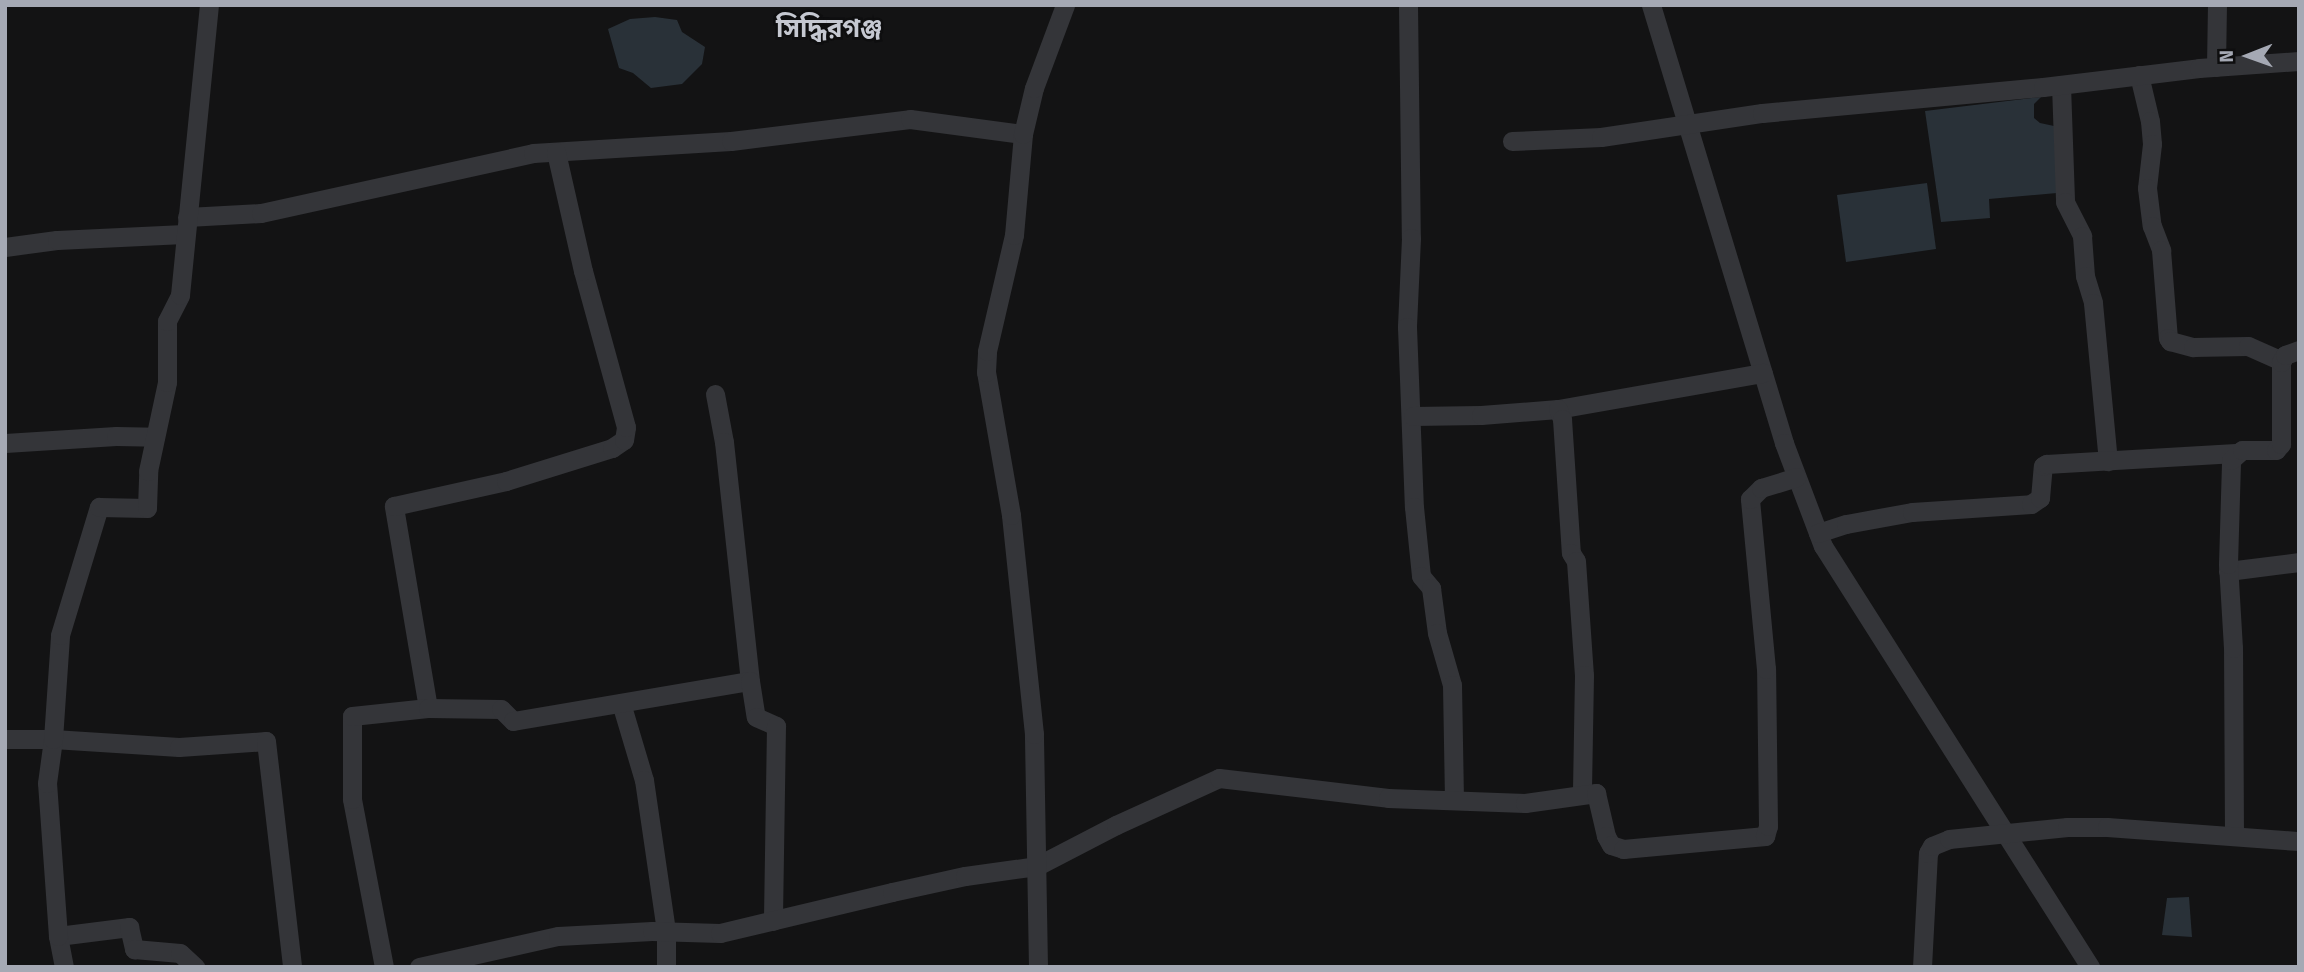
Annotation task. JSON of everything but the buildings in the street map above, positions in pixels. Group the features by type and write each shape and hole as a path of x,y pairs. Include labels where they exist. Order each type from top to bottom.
{"street":[{"path":"64,967 58,936 47,783 53,739 60,635 99,507 147,508 148,471 167,382 167,321 180,295 209,5"},
{"path":"1038,967 1034,734 1023,605 986,372 987,351 1014,236 1023,134 1034,88 1065,5"},
{"path":"1408,5 1411,238 1407,327 1413,416 1414,507 1421,576 1431,588 1437,633 1452,685 1454,798"},
{"path":"1651,5 1796,477 1833,566 2090,967"},
{"path":"2216,67 2217,5"},
{"path":"1512,141 1601,137 1825,106 2299,61"},
{"path":"2139,75 2150,121 2152,144 2147,188 2152,226 2161,250 2168,338 2170,341 2193,347 2248,346 2281,361"},
{"path":"2061,85 2065,202 2082,236 2085,276 2099,338 2108,461"},
{"path":"5,247 185,226 261,213 396,181 533,153 731,141 910,119 1023,134"},
{"path":"428,708 394,506 506,481 612,448 624,440 626,427 583,271 555,152"},
{"path":"1818,533 1902,514 2031,504 2040,498 2043,466 2046,464 2276,450 2281,443 2281,361 2284,355 2299,350"},
{"path":"1413,416 1481,415 1558,409 1763,373"},
{"path":"715,394 724,442 756,717 776,726 773,921"},
{"path":"1558,409 1562,419 1571,553 1576,561 1584,676 1582,793"},
{"path":"5,443 116,436 155,437"},
{"path":"2234,835 2233,648 2228,571 2231,460 2236,453"},
{"path":"419,967 558,936 666,931 720,933 953,879 1037,866 1116,825 1219,778 1388,798 1454,798 1525,803 1597,793 1606,836 1611,845 1623,849 1765,836 1768,827 1766,669 1750,499 1761,488 1796,477"},
{"path":"2228,571 2299,562"},
{"path":"384,967 352,799 352,716 428,708 501,709 513,721 750,681"},
{"path":"621,703 644,780 666,931 666,967"},
{"path":"5,739 53,739 179,747 266,741 292,967"},
{"path":"1922,967 1927,862 1932,846 1949,839 2107,827 2299,841"},
{"path":"58,936 129,927 134,949 180,953 195,967"}],"shaded area":[{"path":"655,17 677,20 682,32 705,47 702,64 682,84 651,88 633,73 619,68 608,29 630,19"},
{"path":"2041,97 2034,104 2034,118 2040,123 2054,126 2057,193 1989,199 1990,218 1941,222 1925,111"},
{"path":"1927,183 1936,249 1846,262 1837,195"},
{"path":"2189,897 2192,937 2162,935 2167,898"}],"district":[{"name":"সিদ্ধিরগঞ্জ","path":"829,29"}]}
